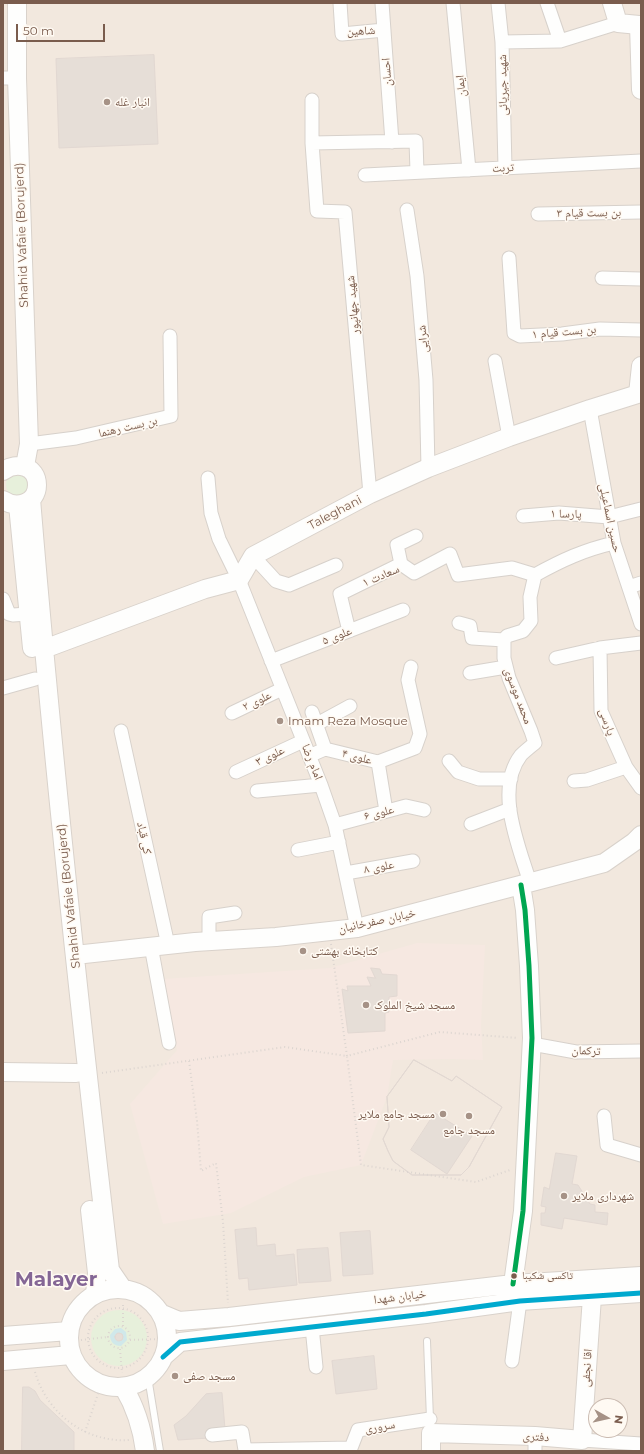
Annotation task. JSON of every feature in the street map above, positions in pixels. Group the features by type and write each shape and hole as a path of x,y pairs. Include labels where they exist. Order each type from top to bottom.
{"main road":[{"name":"Shahid Vafaie (Borujerd)","path":"17,3 10,78 29,444 25,466"},
{"path":"612,3 618,23 640,24 641,90"},
{"path":"640,394 641,366"},
{"name":"Taleghani","path":"253,556 370,494 428,468 509,437 590,409 640,394"},
{"path":"3,470 15,465 25,466 33,472 36,478 36,492 18,501"},
{"name":"Shahid Vafaie (Borujerd)","path":"18,501 35,679 82,1074 110,1270 123,1289"},
{"name":"Shahid Vafaie (Borujerd)","path":"18,501 44,649 75,955 82,1074 97,1273 95,1294"},
{"path":"44,649 204,589 239,580 253,556"},
{"name":"خیابان صفرخانیان","path":"75,955 209,941 276,938 357,928 604,863 634,842 641,835"},
{"path":"517,1292 532,1041 525,884"},
{"path":"3,1072 82,1074"},
{"name":"خیابان شهدا","path":"160,1313 179,1321 517,1292 641,1276"},
{"path":"109,1289 123,1289 142,1295 152,1303 160,1313 165,1326 167,1339 163,1357 157,1368 148,1377 124,1388 101,1385 88,1378 78,1368 69,1343 71,1321 76,1311 83,1303 95,1294 109,1289"},
{"path":"163,1357 180,1342 426,1314 517,1292 592,1296 641,1294"},
{"name":"اقا نجفی","path":"582,1440 592,1296"},
{"path":"3,1336 69,1343"},
{"path":"3,1361 31,1359 69,1343"},
{"path":"124,1388 136,1411 144,1444"},
{"path":"430,1426 431,1451"},
{"name":"دفتری","path":"430,1426 535,1444 582,1440"}],"street":[{"name":"شاهین","path":"340,3 342,34 384,30"},
{"name":"احسان","path":"382,3 392,142"},
{"name":"ایمان","path":"453,3 469,170"},
{"name":"شهید جیریائی","path":"498,3 502,42 505,168"},
{"path":"547,3 560,41"},
{"path":"502,42 560,41 618,23"},
{"name":"شهید جهانپور","path":"312,100 312,143 317,211 345,212 370,494"},
{"path":"312,143 416,141 417,172"},
{"name":"تربت","path":"365,175 641,161"},
{"name":"شرایی","path":"408,210 417,276 426,380 428,468"},
{"name":"بن بست قیام ۳","path":"538,214 641,212"},
{"name":"بن بست قیام ۱","path":"509,258 514,333 520,336 562,334 600,329 641,330"},
{"path":"602,278 641,279"},
{"name":"بن بست رهنما","path":"29,444 76,438 171,416 170,336"},
{"path":"495,361 509,437"},
{"name":"حسین اسماعیلی","path":"590,409 614,543 635,585 641,624"},
{"name":"امام رضا","path":"208,478 211,513 219,540 239,580 321,785 335,825 357,928"},
{"name":"پارسا ۱","path":"524,516 559,513 609,517 641,509"},
{"path":"401,564 397,545 416,536"},
{"path":"459,623 470,626 472,638 504,640 507,636 523,631 531,621 530,597 535,575 558,562 590,549 614,543"},
{"name":"سعادت ۱","path":"349,631 340,594 401,564 414,573 450,554 458,575 512,568 535,575"},
{"path":"253,556 276,581 289,585 336,565"},
{"path":"3,599 9,614 28,614"},
{"name":"علوی ۵","path":"271,661 403,610"},
{"name":"محمد موسوی","path":"504,640 504,658 509,678 535,743 521,755 513,770 509,789 511,821 525,884"},
{"path":"556,658 600,648 641,642"},
{"name":"پارسی","path":"600,648 601,711 626,767 641,788"},
{"name":"علوی ۴","path":"309,756 325,748 378,762 415,748 420,734 408,680 411,667"},
{"path":"470,673 506,667"},
{"path":"3,688 35,679"},
{"name":"علوی ۲","path":"232,713 282,688"},
{"path":"325,748 314,718 350,706"},
{"name":"کی قباد","path":"121,732 160,946 169,1044"},
{"name":"علوی ۳","path":"236,772 303,741"},
{"path":"449,761 458,772 479,779 511,779"},
{"path":"378,762 386,811"},
{"path":"574,781 587,780 626,767"},
{"path":"257,791 321,785"},
{"name":"علوی ۶","path":"335,825 406,806 424,810"},
{"path":"471,824 510,809"},
{"path":"298,850 339,842"},
{"name":"علوی ۸","path":"346,873 413,861"},
{"path":"209,941 209,917 235,913"},
{"name":"ترکمان","path":"532,1041 576,1052 641,1051"},
{"path":"604,1116 607,1145 641,1155"},
{"path":"512,1361 517,1292"},
{"path":"312,1327 316,1367"},
{"name":"سروری","path":"212,1435 242,1432 245,1450 351,1449 358,1430 430,1426"},
{"name":"دفتری","path":"582,1440 641,1444"}],"lane":[{"path":"427,1341 430,1426"},
{"path":"148,1377 160,1451"}],"path":[{"path":"329,931 361,1166 476,1182 501,1172 525,1167"},
{"path":"82,1074 285,1047 347,1056 440,1032 532,1041"},
{"path":"188,1061 197,1121 201,1171 216,1163 223,1222 229,1317"},
{"path":"123,1289 123,1326"},
{"path":"123,1308 137,1314 144,1321 148,1330 148,1339 147,1349 142,1356 135,1363 121,1368 109,1366 94,1356 88,1339 94,1320 100,1314 109,1309 123,1308"},
{"path":"119,1325 123,1326 128,1330 130,1340 126,1346 120,1349 112,1347 107,1337 110,1330 119,1325"},
{"path":"69,1343 107,1337"},
{"path":"130,1340 167,1339"},
{"path":"120,1349 124,1388"},
{"path":"31,1359 43,1393 52,1407 67,1420 85,1432 96,1437 121,1441 135,1440 144,1444"},
{"path":"85,1432 101,1385"}],"shaded area":[{"path":"3,3 641,3 641,1451 3,1451"},
{"path":"417,943 485,945 481,1025 483,1060 393,1060 387,1097 361,1165 304,1177 231,1213 163,1224 130,1104 177,1050 163,979 330,968"}],"green space":[{"path":"17,474 25,477 28,485 25,493 17,496 9,493 6,485 9,477"},
{"path":"119,1310 130,1312 139,1318 145,1327 147,1338 145,1349 139,1358 130,1364 119,1366 108,1364 99,1358 93,1349 91,1338 93,1327 99,1318 108,1312"}],"water":[{"path":"121,1328 126,1332 127,1340 121,1346 113,1343 110,1335 115,1329"}],"building":[{"name":"انبار غله","path":"154,55 158,144 59,148 56,59"},
{"name":"مسجد شیخ الملوک","path":"371,968 380,969 382,974 397,975 397,996 389,997 389,1012 385,1013 385,1031 348,1033 342,989 348,991 347,986 371,986 367,977 375,978"},
{"name":"مسجد جامع","path":"414,1060 452,1081 456,1076 502,1107 469,1167 461,1175 412,1175 393,1161 383,1139 389,1127 387,1097","holes":["435,1113 472,1136 447,1174 411,1150"]},
{"name":"مسجد جامع","path":"414,1060 452,1081 456,1076 502,1107 469,1167 461,1175 412,1175 393,1161 383,1139 389,1127 387,1097"},
{"name":"شهرداری ملایر","path":"556,1153 577,1156 572,1184 578,1185 590,1204 595,1205 595,1212 608,1213 607,1225 564,1218 562,1229 541,1225 541,1213 545,1213 546,1207 541,1206 544,1187 549,1189"},
{"path":"256,1228 257,1246 275,1244 276,1256 294,1254 297,1285 249,1290 248,1278 239,1279 235,1230"},
{"path":"370,1231 373,1274 343,1276 340,1233"},
{"path":"328,1248 331,1281 299,1283 297,1250"},
{"path":"117,1333 121,1333 123,1337 121,1341 117,1341 115,1339 115,1335"},
{"path":"374,1356 377,1389 336,1394 332,1361"},
{"path":"23,1387 29,1387 35,1391 40,1400 74,1432 74,1451 22,1451"},
{"path":"222,1393 225,1429 209,1438 178,1440 174,1425 186,1416 206,1394"}],"transit line":[{"path":"513,1284 523,1211 532,1038 525,910 521,885"},
{"path":"163,1357 180,1342 426,1314 520,1301 641,1293"}],"place":[{"name":"انبار غله","path":"107,102"},
{"name":"Imam Reza Mosque","path":"280,721"},
{"name":"کتابخانه بهشتی","path":"303,951"},
{"name":"مسجد شیخ الملوک","path":"366,1005"},
{"name":"مسجد جامع ملایر","path":"443,1114"},
{"name":"مسجد جامع","path":"469,1116"},
{"name":"شهرداری ملایر","path":"564,1196"},
{"name":"تاکسی شکیبا","path":"514,1276"},
{"name":"مسجد صفی","path":"175,1376"}],"district":[{"name":"Malayer","path":"56,1280"}]}
